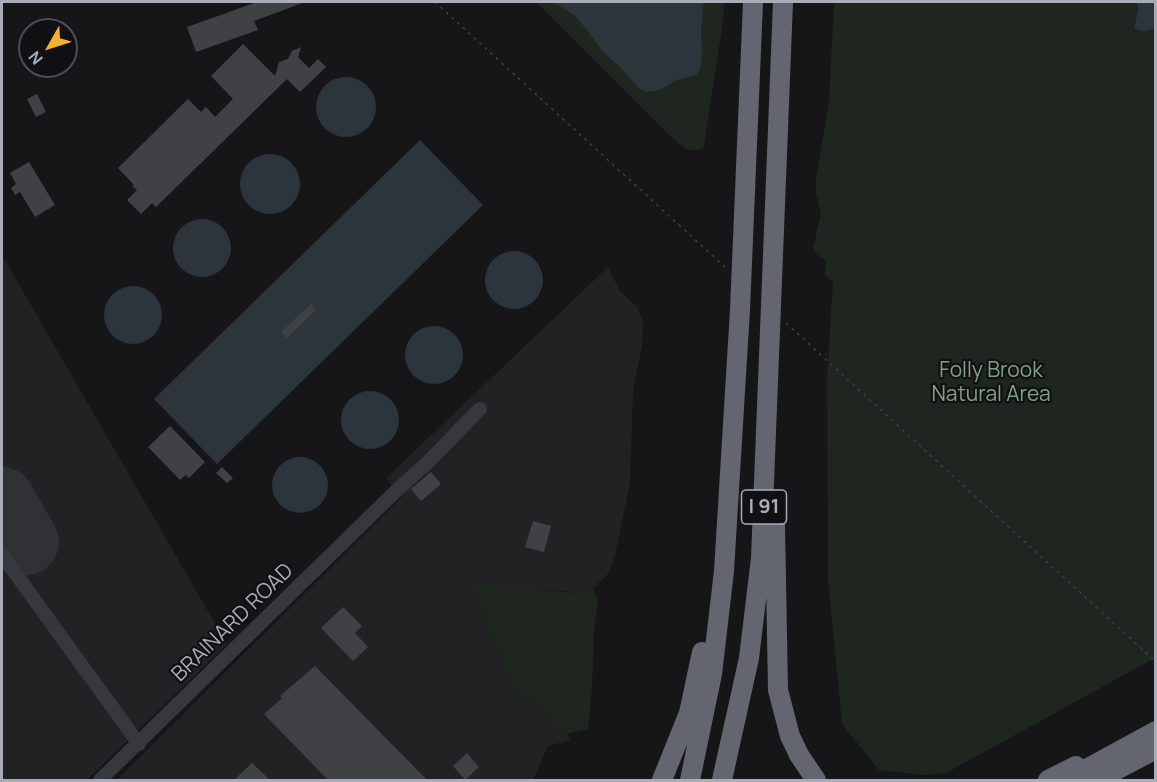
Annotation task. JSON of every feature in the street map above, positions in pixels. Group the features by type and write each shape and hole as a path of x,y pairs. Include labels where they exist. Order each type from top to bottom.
{"highway":[{"name":"I 91","path":"690,780 714,657 722,600 728,526 753,2"},
{"name":"I 91","path":"722,780 744,686 762,546 783,2"},
{"path":"767,423 775,483 778,690 790,736 799,755 816,780"},
{"path":"662,780 689,713 709,603 728,526"},
{"path":"1066,780 1155,731"},
{"path":"1097,780 1155,749"},
{"path":"1048,780 1076,766 1110,756"},
{"path":"1117,780 1155,760"}],"street":[{"name":"BRAINARD ROAD","path":"100,780 480,409"},
{"path":"2,555 138,744"}],"path":[{"path":"435,2 726,268"},
{"path":"785,322 1155,662"}],"shaded area":[{"path":"553,2 704,2 700,69 696,75 677,80 660,90 647,92 641,90 603,52 574,15"},
{"path":"1137,2 1155,2 1155,29 1144,31 1134,29 1138,10"},
{"path":"340,77 352,77 363,82 371,90 376,107 374,119 363,132 352,137 340,137 329,132 321,124 316,113 316,101 321,90 329,82"},
{"path":"420,140 483,205 217,464 154,399"},
{"path":"270,154 287,159 295,167 300,184 295,201 287,209 270,214 253,209 245,201 240,184 245,167 253,159"},
{"path":"196,219 208,219 223,227 231,242 231,254 223,269 208,277 196,277 181,269 173,254 173,242 181,227"},
{"path":"508,251 520,251 535,259 543,274 543,286 535,301 520,309 508,309 493,301 485,286 485,274 493,259"},
{"path":"2,255 227,644 87,780 2,780"},
{"path":"608,267 620,291 637,307 643,321 642,346 633,390 630,483 615,555 608,574 593,588 577,593 553,590 470,591 488,628 514,696 543,708 571,740 548,746 533,780 117,780 402,497 386,478"},
{"path":"127,286 139,286 154,294 162,309 162,321 154,336 139,344 127,344 112,336 104,321 104,309 112,294"},
{"path":"428,326 440,326 455,334 463,349 463,361 455,376 440,384 428,384 413,376 405,361 405,349 413,334"},
{"path":"364,391 376,391 391,399 399,414 399,426 391,441 376,449 364,449 349,441 341,426 341,414 349,399"},
{"path":"300,457 311,459 320,465 326,474 328,485 326,496 320,505 311,511 300,513 289,511 280,505 274,496 272,485 274,474 280,465 289,459"}],"green space":[{"path":"536,2 700,2 695,74 702,50 701,29 704,2 724,2 704,146 699,150 686,149 670,136"},
{"name":"Folly Brook Natural Area","path":"834,2 1137,2 1138,10 1134,29 1144,31 1156,29 1155,658 946,773 924,775 879,770 842,724 828,579 827,377 833,282 825,275 826,261 816,254 813,248 821,213 816,195 816,178 829,102"},
{"path":"474,584 577,593 593,588 598,601 594,629 588,729 566,734 543,708 514,696 488,628 470,591"}],"building":[{"path":"257,2 305,2 254,21 258,30 196,52 187,27"},
{"path":"243,44 275,76 279,62 288,59 292,51 301,47 298,57 309,68 318,59 326,67 300,92 287,79 156,207 152,203 141,214 127,200 137,190 118,168 188,99 201,112 206,107 215,117 233,99 211,76"},
{"path":"37,94 46,112 36,117 27,99"},
{"path":"29,162 55,205 35,217 20,192 15,195 11,188 16,184 10,173"},
{"path":"311,304 316,310 287,338 281,332"},
{"path":"170,426 205,462 189,478 186,475 180,480 148,447"},
{"path":"222,467 233,478 227,483 216,473"},
{"path":"431,472 441,484 421,501 411,489"},
{"path":"533,521 551,526 544,552 525,547"},
{"path":"343,607 362,626 355,633 368,647 353,661 321,628"},
{"path":"315,666 427,780 328,780 264,714 282,698 280,696"},
{"path":"467,753 479,767 465,780 453,766"},
{"path":"252,763 270,780 234,780"}],"taxiway":[{"path":"2,547 22,536"}],"runway":[{"path":"2,500 26,542"}]}
